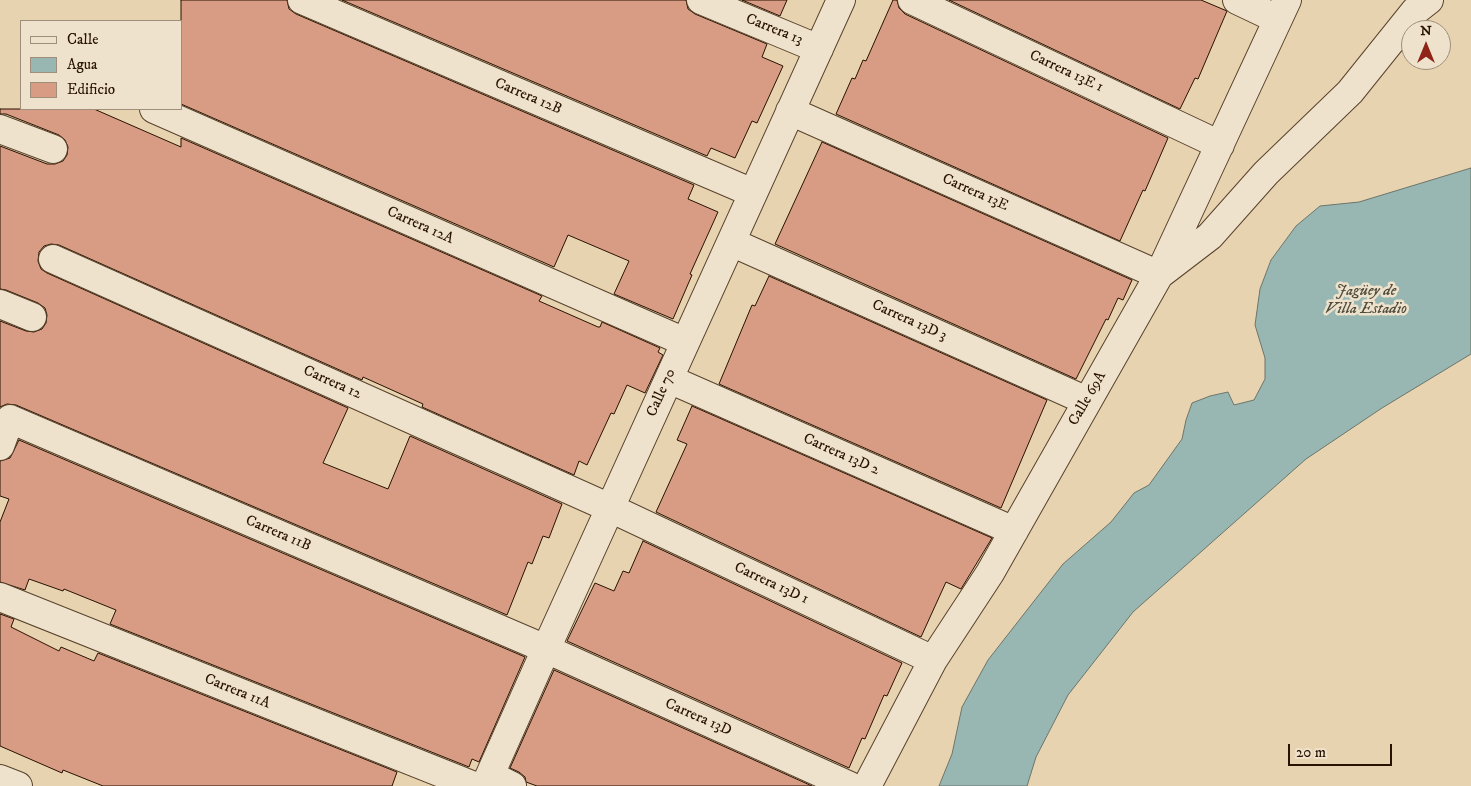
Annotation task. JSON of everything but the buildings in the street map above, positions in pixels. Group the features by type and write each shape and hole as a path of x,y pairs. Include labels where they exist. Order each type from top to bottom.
{"street":[{"name":"Carrera 12B","path":"302,0 753,193"},
{"name":"Carrera 13","path":"701,0 818,48"},
{"name":"Calle 70","path":"490,783 546,649 841,0"},
{"name":"Carrera 13E 1","path":"912,0 1220,145"},
{"path":"1237,0 1282,10"},
{"path":"1159,275 1210,236 1266,173 1350,92 1415,11 1429,0"},
{"name":"Calle 69A","path":"867,786 933,660 990,573 1159,275 1282,10"},
{"name":"Carrera 12A","path":"156,110 685,342"},
{"name":"Carrera 13E","path":"790,112 1159,275"},
{"path":"0,129 53,149"},
{"name":"Carrera 13D 3","path":"731,242 1087,401"},
{"name":"Carrera 12","path":"53,259 610,508"},
{"path":"0,304 32,317"},
{"name":"Carrera 13D 2","path":"669,379 1014,531"},
{"name":"Carrera 11B","path":"0,446 10,419 546,649"},
{"name":"Carrera 13D 1","path":"610,508 933,660"},
{"name":"Carrera 11A","path":"0,597 490,783"},
{"name":"Carrera 13D","path":"546,649 850,786"},
{"path":"0,779 18,786"}],"water":[{"name":"Jagüey de Villa Estadio","path":"1471,168 1471,354 1382,408 1306,459 1133,612 1068,695 1036,757 1027,786 939,786 952,754 962,707 988,660 1063,564 1111,522 1134,493 1149,485 1182,439 1192,403 1228,392 1234,405 1254,400 1265,379 1265,358 1255,325 1260,289 1271,260 1296,226 1320,206 1359,202"}]}
